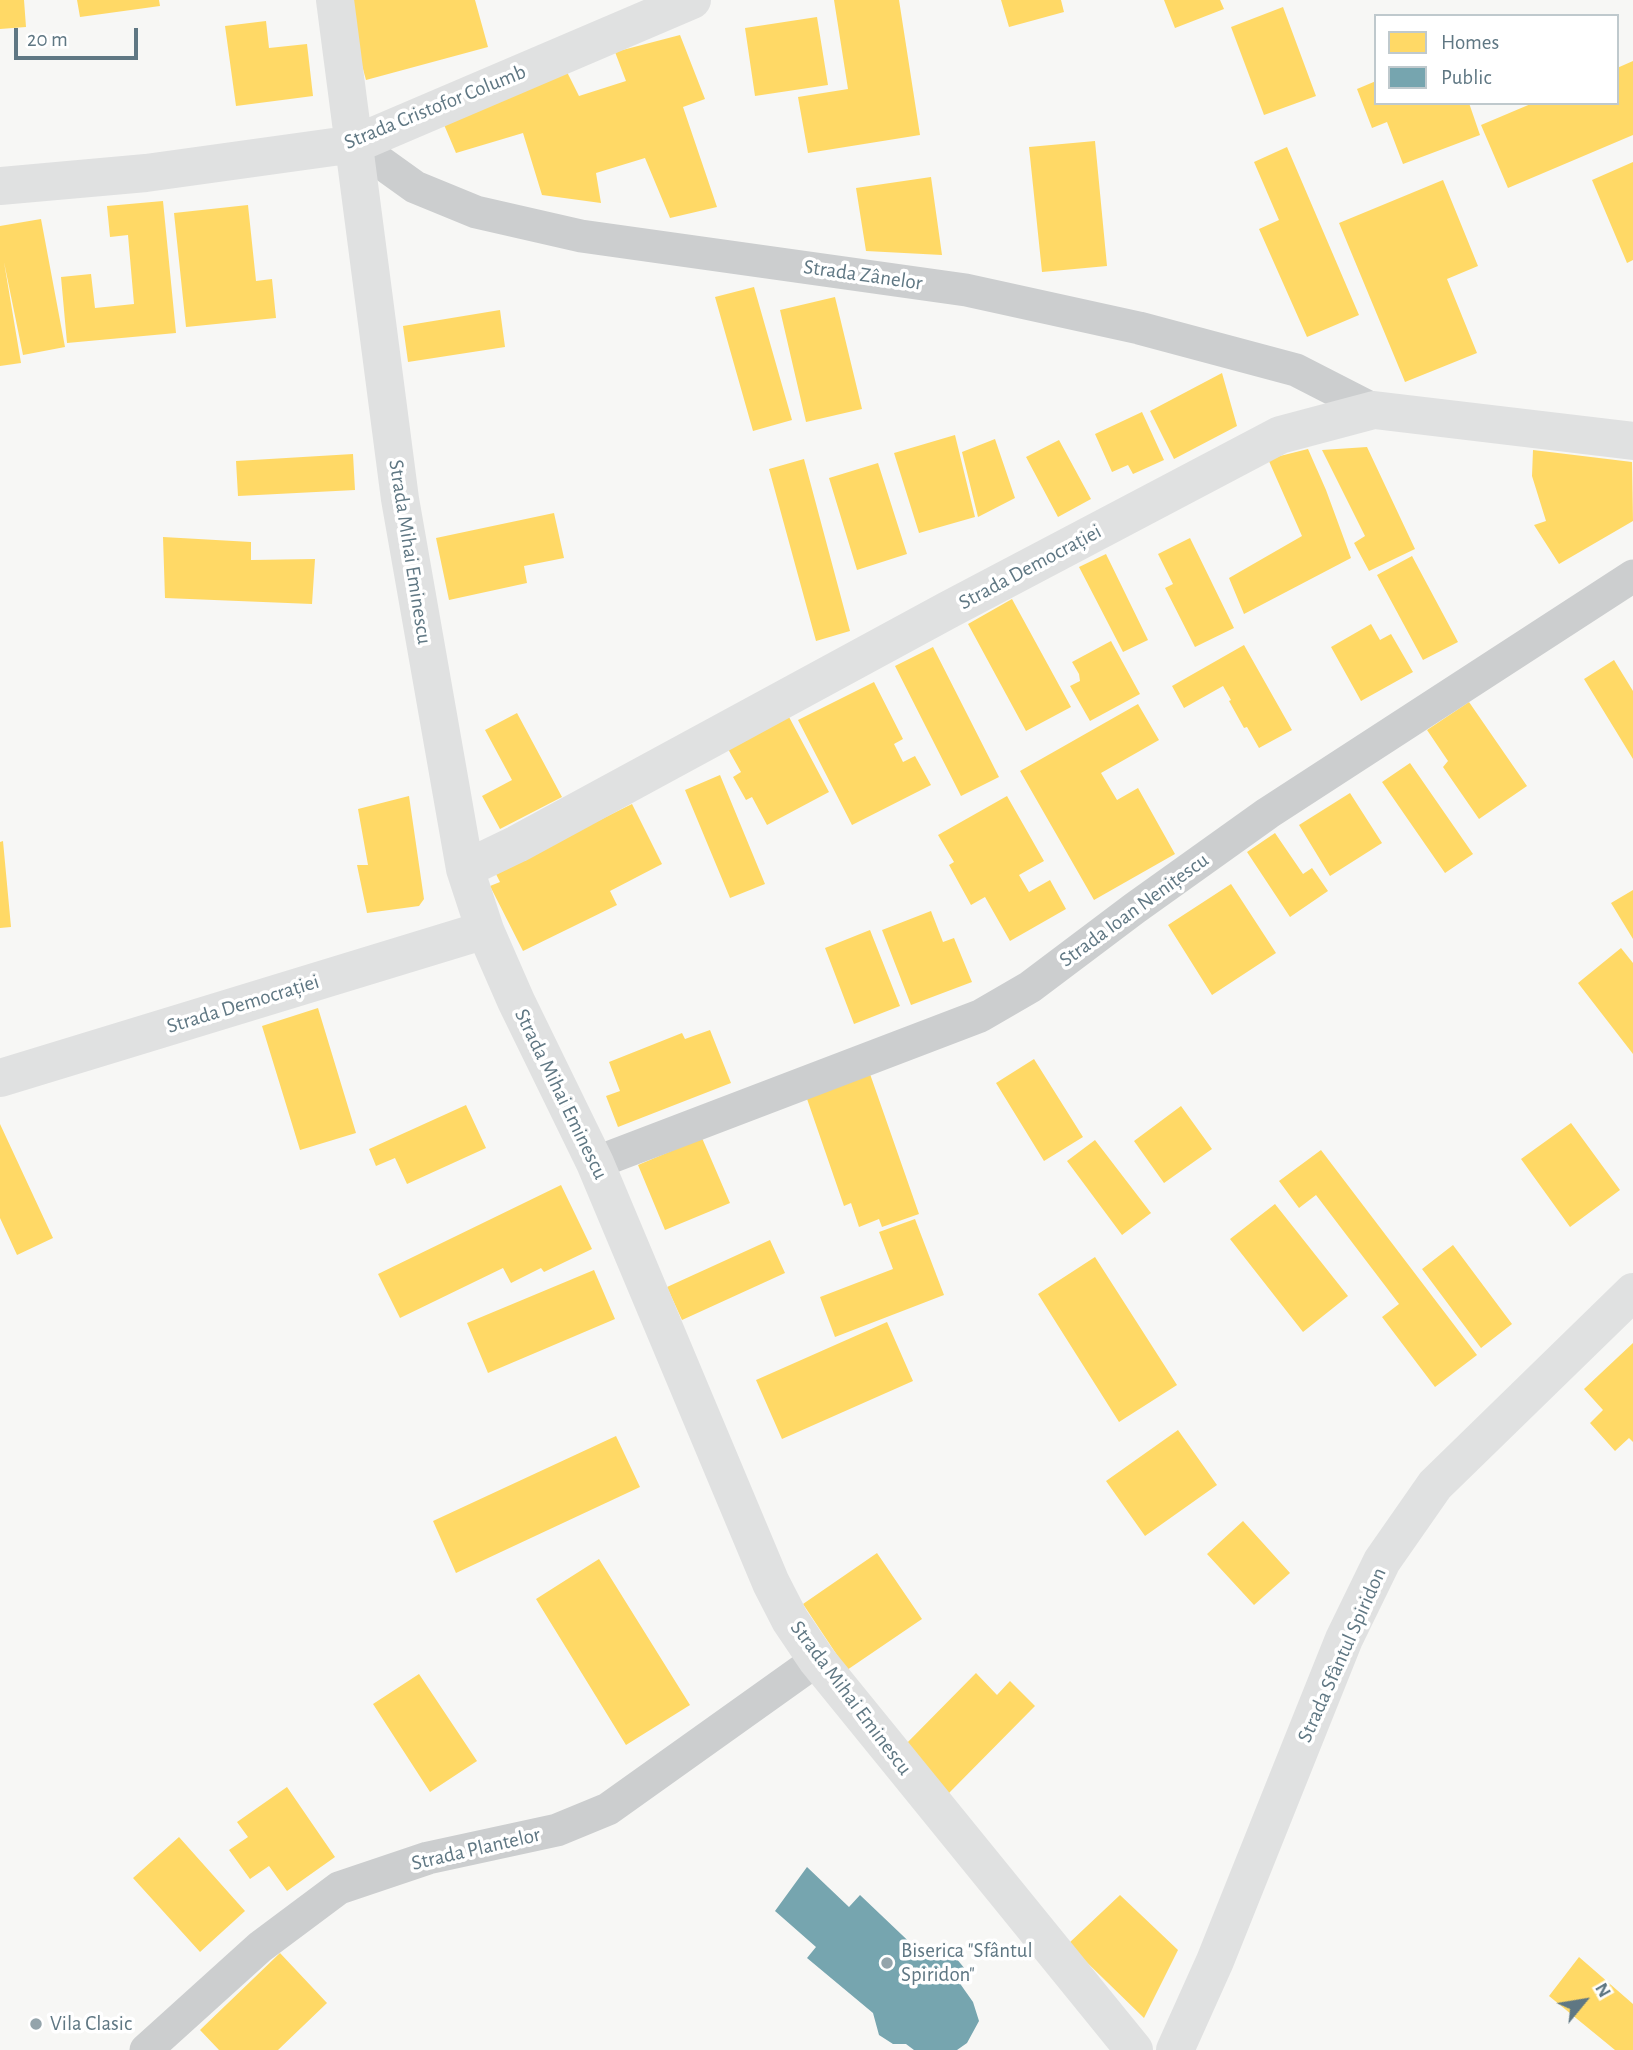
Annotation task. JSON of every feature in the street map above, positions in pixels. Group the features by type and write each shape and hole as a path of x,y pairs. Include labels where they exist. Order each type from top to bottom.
{"street":[{"name":"Strada Mihai Eminescu","path":"335,0 400,499 465,869 485,930 516,1002 595,1163 771,1584 790,1620 817,1660 1133,2050"},
{"name":"Strada Cristofor Columb","path":"0,186 146,173 355,144 692,0"},
{"name":"Strada Zânelor","path":"355,144 415,187 476,212 581,236 979,293 1139,328 1296,370 1374,410"},
{"name":"Strada Democrației","path":"465,869 517,844 936,617 1280,435 1374,410 1633,441"},
{"name":"Strada Ioan Nenițescu","path":"595,1163 981,1016 1030,986 1268,813 1633,576"},
{"name":"Strada Democrației","path":"0,1078 485,930"},
{"name":"Strada Sfântul Spiridon","path":"1175,2050 1215,1961 1344,1639 1382,1561 1435,1485 1633,1292"},
{"name":"Strada Plantelor","path":"146,2050 260,1947 339,1888 428,1858 557,1830 608,1809 817,1660"}],"building: Homes":[{"path":"0,0 24,0 26,27 0,29"},
{"path":"77,0 159,0 160,6 80,17"},
{"path":"344,0 475,0 488,47 366,80"},
{"path":"834,0 899,0 920,135 808,153 798,97 848,89"},
{"path":"1001,0 1061,0 1064,12 1009,27"},
{"path":"1164,0 1220,0 1224,9 1175,28"},
{"path":"1283,7 1316,96 1264,115 1231,27"},
{"path":"817,17 828,85 755,96 745,28"},
{"path":"266,21 269,48 307,44 313,96 236,106 225,26"},
{"path":"680,35 705,99 683,107 717,207 670,218 645,158 596,173 601,203 542,195 523,133 456,153 442,120 566,70 579,96 626,81 615,52"},
{"path":"1633,61 1633,135 1508,188 1481,125 1528,105 1619,105 1619,67"},
{"path":"1374,82 1374,105 1470,105 1480,135 1403,164 1387,122 1372,128 1357,89"},
{"path":"1095,141 1107,266 1042,272 1029,147"},
{"path":"1287,147 1359,315 1307,337 1259,229 1279,220 1254,162"},
{"path":"1633,162 1633,260 1627,263 1592,180"},
{"path":"931,177 942,255 866,251 856,188"},
{"path":"1443,180 1478,266 1447,279 1477,353 1405,382 1339,223"},
{"path":"163,201 176,333 67,343 61,277 91,274 95,308 134,304 128,235 110,237 107,206"},
{"path":"248,205 256,281 272,279 276,318 186,327 174,213"},
{"path":"41,219 65,347 23,355 4,262 21,363 0,366 0,226"},
{"path":"754,287 792,420 753,431 715,297"},
{"path":"835,297 862,409 806,422 780,310"},
{"path":"500,310 505,347 408,362 403,326"},
{"path":"1222,373 1237,426 1174,459 1150,411"},
{"path":"1142,412 1164,460 1133,474 1128,465 1112,472 1095,434"},
{"path":"955,435 975,517 919,533 894,453"},
{"path":"995,439 1015,498 978,517 962,452"},
{"path":"1059,440 1091,499 1058,517 1026,457"},
{"path":"1367,447 1415,549 1369,571 1354,543 1365,536 1322,450"},
{"path":"1308,449 1351,558 1244,614 1229,578 1302,536 1268,459"},
{"path":"1533,450 1632,462 1633,521 1559,564 1534,525 1546,521 1532,476"},
{"path":"353,454 355,490 238,496 236,461"},
{"path":"804,459 850,631 816,641 769,469"},
{"path":"878,463 907,554 857,570 829,478"},
{"path":"554,513 564,558 524,566 527,583 449,600 436,538"},
{"path":"163,537 251,542 251,560 315,559 312,604 165,598"},
{"path":"1190,538 1234,628 1195,647 1165,588 1173,584 1158,554"},
{"path":"1106,554 1148,640 1123,652 1079,567"},
{"path":"1412,556 1458,642 1423,660 1377,575"},
{"path":"1012,599 1071,707 1026,731 968,624"},
{"path":"1371,624 1380,640 1391,634 1413,672 1361,701 1331,647"},
{"path":"1111,641 1140,694 1090,721 1070,686 1080,681 1072,662"},
{"path":"1244,645 1292,730 1259,748 1247,727 1244,728 1223,686 1184,708 1172,686"},
{"path":"933,647 999,777 961,796 895,666"},
{"path":"1614,660 1633,691 1633,759 1584,679"},
{"path":"874,682 903,739 894,744 903,762 915,756 931,785 852,825 798,720"},
{"path":"1469,702 1527,786 1479,819 1443,767 1448,761 1427,730"},
{"path":"1138,704 1159,740 1101,773 1117,800 1138,788 1175,854 1094,900 1020,771"},
{"path":"517,713 562,797 500,829 482,796 512,780 485,730"},
{"path":"789,717 829,792 767,825 752,797 746,800 733,777 741,772 728,749"},
{"path":"1410,763 1473,854 1445,873 1382,782"},
{"path":"720,775 765,884 730,898 685,790"},
{"path":"1350,793 1382,843 1330,876 1299,825"},
{"path":"409,796 424,899 419,906 367,913 357,865 368,865 358,809"},
{"path":"1007,796 1044,861 1019,875 1029,892 1050,880 1066,909 1010,941 985,897 971,905 949,865 954,862 938,835"},
{"path":"632,804 662,864 610,891 617,905 523,951 490,886 500,882 495,872"},
{"path":"1275,833 1303,874 1312,868 1328,891 1290,917 1247,852"},
{"path":"3,841 11,927 0,928 0,842"},
{"path":"1231,884 1276,953 1212,995 1168,925"},
{"path":"1633,890 1633,939 1611,903"},
{"path":"931,911 943,942 954,938 972,982 911,1005 882,930"},
{"path":"870,930 900,1006 854,1024 825,948"},
{"path":"1621,948 1633,963 1633,1054 1578,983"},
{"path":"318,1008 356,1133 300,1150 262,1026"},
{"path":"710,1030 731,1083 618,1127 606,1096 620,1091 609,1062 682,1033 685,1039"},
{"path":"1034,1059 1083,1137 1044,1161 996,1083"},
{"path":"870,1074 919,1214 882,1227 879,1219 859,1227 851,1203 844,1206 806,1096"},
{"path":"466,1105 486,1148 407,1184 395,1158 376,1166 369,1149"},
{"path":"1181,1106 1212,1149 1164,1183 1134,1141"},
{"path":"1571,1123 1620,1190 1570,1227 1521,1159"},
{"path":"0,1124 53,1238 17,1255 0,1218"},
{"path":"702,1138 730,1203 665,1230 638,1165"},
{"path":"1095,1140 1151,1213 1122,1235 1067,1161"},
{"path":"1321,1150 1477,1355 1435,1387 1382,1317 1399,1304 1316,1195 1299,1208 1279,1181"},
{"path":"561,1185 592,1249 544,1272 541,1268 511,1283 503,1268 400,1318 378,1274"},
{"path":"1275,1204 1348,1296 1303,1332 1230,1239"},
{"path":"915,1219 944,1295 835,1337 820,1297 893,1269 879,1232"},
{"path":"770,1240 785,1273 682,1320 667,1287"},
{"path":"1453,1245 1512,1324 1481,1348 1422,1269"},
{"path":"1095,1257 1177,1385 1119,1422 1038,1294"},
{"path":"594,1270 615,1319 488,1373 467,1323"},
{"path":"887,1322 913,1381 782,1439 756,1380"},
{"path":"1633,1343 1633,1442 1629,1438 1615,1451 1590,1423 1603,1410 1584,1389"},
{"path":"1178,1430 1217,1485 1145,1536 1106,1481"},
{"path":"616,1436 640,1487 456,1573 433,1521"},
{"path":"1243,1521 1290,1573 1254,1605 1207,1554"},
{"path":"877,1553 922,1619 847,1670 803,1604"},
{"path":"599,1559 690,1705 626,1745 536,1599"},
{"path":"976,1673 997,1695 1010,1681 1035,1706 949,1793 903,1747"},
{"path":"419,1674 477,1761 430,1792 373,1704"},
{"path":"287,1787 335,1857 287,1891 269,1866 250,1879 229,1850 248,1837 237,1822"},
{"path":"179,1837 245,1911 200,1952 133,1878"},
{"path":"1120,1895 1178,1950 1144,2018 1068,1944"},
{"path":"280,1953 327,2003 278,2050 219,2050 200,2030"},
{"path":"1579,1957 1633,2004 1633,2050 1615,2050 1549,1996"}],"building: Public":[{"name":"Biserica \"Sfântul Spiridon\"","path":"807,1867 849,1907 860,1895 922,1954 942,1949 956,1958 965,1969 961,1985 973,2002 979,2021 967,2043 957,2050 914,2050 906,2044 893,2044 879,2035 873,2013 807,1958 816,1947 775,1911"}],"place":[{"name":"Biserica \"Sfântul Spiridon\"","path":"887,1963"},
{"name":"Vila Clasic","path":"36,2024"}]}
